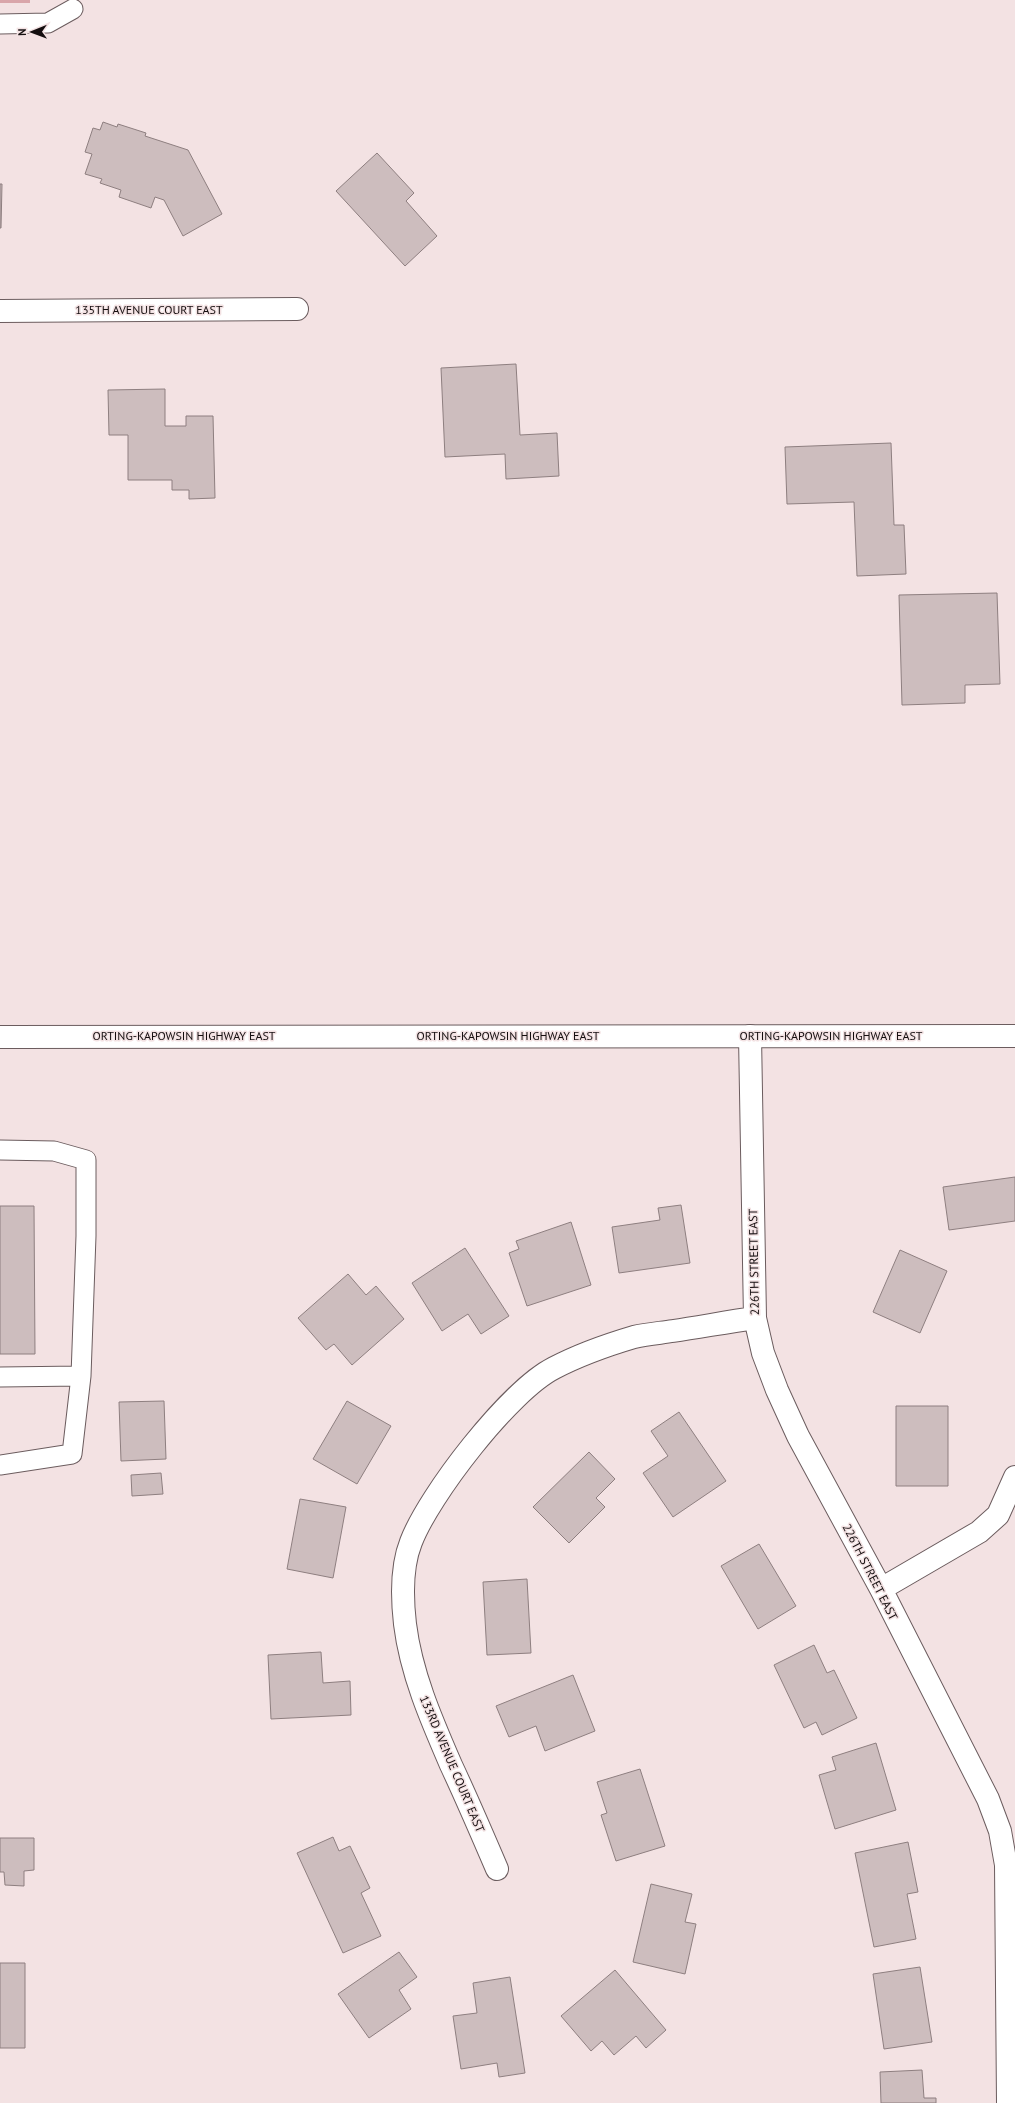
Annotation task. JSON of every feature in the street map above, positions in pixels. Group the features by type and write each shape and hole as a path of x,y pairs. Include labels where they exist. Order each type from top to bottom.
{"street":[{"name":"135TH AVENUE COURT EAST","path":"0,311 297,309"},
{"name":"226TH STREET EAST","path":"750,1036 755,1318 763,1353 776,1390 798,1436 881,1590 988,1799 1000,1831 1006,1865 1008,2103"},
{"name":"ORTING-KAPOWSIN HIGHWAY EAST","path":"0,1037 1015,1036"},
{"name":"133RD AVENUE COURT EAST","path":"497,1869 426,1707 411,1655 405,1624 403,1598 404,1572 410,1543 425,1514 451,1475 480,1437 528,1385 552,1369 590,1352 636,1337 755,1318"},
{"path":"881,1590 979,1532 998,1515 1015,1477"}],"lane":[{"path":"0,24 48,23 73,9"},
{"path":"0,1150 54,1151 86,1160 86,1236 81,1376 72,1454 0,1465"},
{"path":"0,1377 81,1376"}],"shaded area":[{"path":"0,0 30,0 30,3 0,3"}],"building":[{"path":"103,122 117,127 118,124 146,133 145,136 188,150 222,214 183,236 164,200 155,197 151,208 119,197 121,190 100,183 102,179 85,174 92,154 85,152 93,128 100,130"},
{"path":"377,153 414,193 406,201 437,236 405,266 336,191"},
{"path":"0,184 2,184 1,228 0,228"},
{"path":"516,364 520,435 557,433 559,476 506,479 505,454 445,457 441,368"},
{"path":"165,389 165,426 186,426 186,416 213,416 215,498 189,499 189,490 172,490 172,480 128,480 128,435 109,435 108,390"},
{"path":"891,443 894,525 904,525 906,574 857,576 854,502 787,504 785,447"},
{"path":"997,593 1000,684 965,685 965,703 902,705 899,595"},
{"path":"1015,1177 1015,1221 949,1230 943,1187"},
{"path":"681,1205 690,1263 619,1273 612,1227 660,1220 658,1208"},
{"path":"0,1206 34,1206 35,1354 0,1354"},
{"path":"571,1222 591,1285 527,1306 509,1253 519,1249 516,1241"},
{"path":"465,1248 509,1316 481,1334 468,1314 442,1331 412,1283"},
{"path":"900,1250 947,1271 920,1333 873,1312"},
{"path":"348,1274 366,1295 376,1286 404,1319 352,1365 334,1344 326,1350 298,1318"},
{"path":"164,1401 166,1459 121,1461 119,1402"},
{"path":"347,1401 391,1426 357,1484 313,1459"},
{"path":"896,1406 948,1406 948,1486 896,1486"},
{"path":"679,1412 726,1481 673,1517 643,1473 668,1456 651,1431"},
{"path":"589,1452 615,1479 596,1498 605,1507 569,1543 533,1507"},
{"path":"161,1473 163,1494 132,1496 131,1475"},
{"path":"300,1499 346,1507 333,1578 287,1569"},
{"path":"759,1544 796,1606 758,1629 721,1566"},
{"path":"527,1579 531,1653 487,1655 483,1582"},
{"path":"814,1645 827,1673 834,1670 857,1718 822,1735 816,1722 804,1728 774,1665"},
{"path":"321,1652 323,1683 350,1681 351,1715 271,1719 268,1655"},
{"path":"573,1675 595,1731 545,1751 536,1726 509,1737 496,1706"},
{"path":"876,1743 896,1810 835,1829 819,1775 836,1770 832,1757"},
{"path":"640,1769 665,1846 616,1861 601,1815 607,1813 597,1782"},
{"path":"333,1837 339,1851 350,1846 370,1888 361,1893 381,1936 343,1953 297,1853"},
{"path":"0,1838 34,1838 34,1870 24,1871 24,1886 5,1885 4,1872 0,1872"},
{"path":"908,1842 918,1892 907,1894 916,1939 874,1947 855,1853"},
{"path":"651,1884 692,1894 685,1922 696,1924 685,1974 633,1962"},
{"path":"399,1952 417,1977 399,1990 411,2009 369,2038 338,1994"},
{"path":"0,1963 25,1963 25,2048 0,2048"},
{"path":"920,1967 932,2042 884,2049 873,1974"},
{"path":"615,1970 666,2030 646,2048 636,2036 614,2055 602,2041 591,2051 561,2016"},
{"path":"510,1977 525,2073 499,2077 497,2063 461,2069 453,2016 477,2013 473,1983"},
{"path":"922,2070 924,2098 936,2098 936,2103 881,2103 880,2072"}]}
